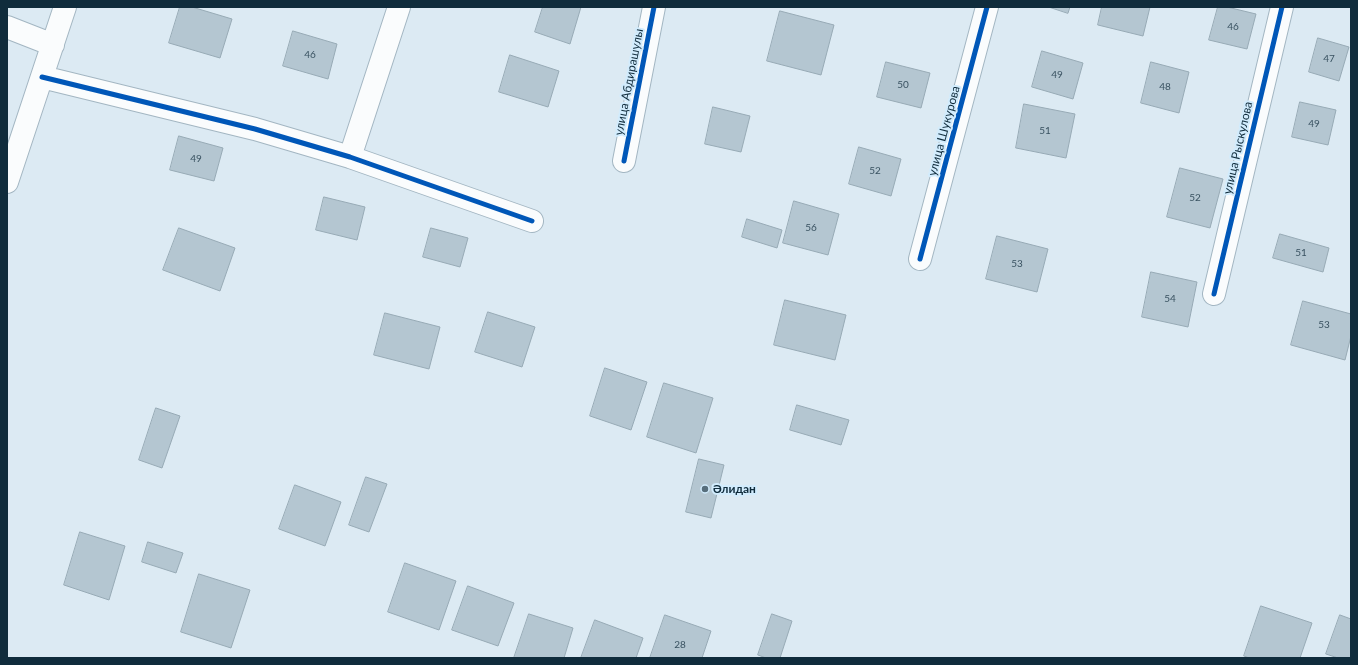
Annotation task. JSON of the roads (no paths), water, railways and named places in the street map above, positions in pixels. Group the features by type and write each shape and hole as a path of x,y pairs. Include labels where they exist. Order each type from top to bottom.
{"street":[{"path":"7,182 65,7"},
{"path":"350,157 399,7"},
{"name":"улица Абдирашулы","path":"624,161 654,7"},
{"name":"улица Шукурова","path":"920,259 987,7"},
{"name":"улица Рыскулова","path":"1214,294 1282,7"},
{"path":"7,27 53,45"},
{"path":"42,77 255,129 350,157 532,221"}],"place":[{"name":"Әлидан","path":"705,489"}]}
